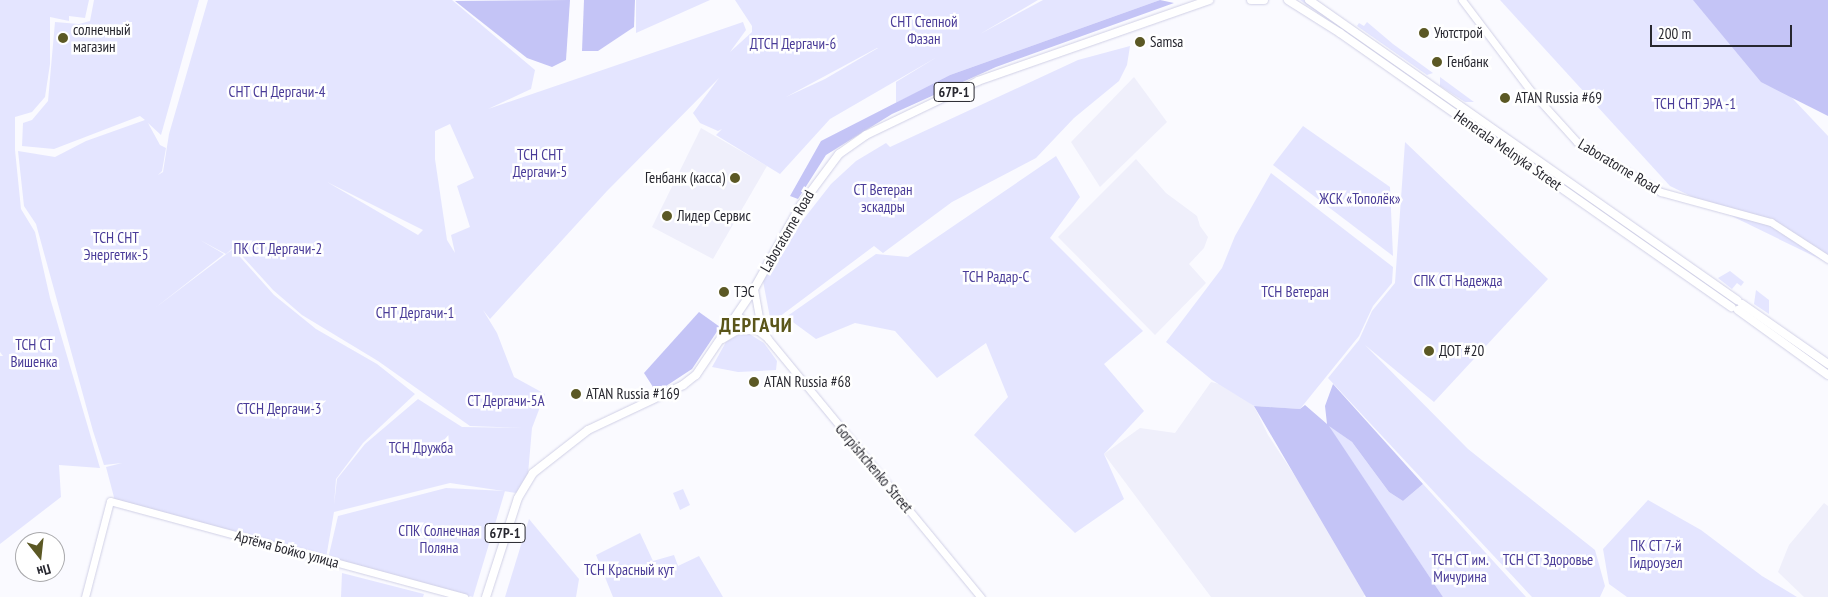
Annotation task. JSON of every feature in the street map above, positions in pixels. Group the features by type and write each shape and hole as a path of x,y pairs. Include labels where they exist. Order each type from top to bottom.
{"main road":[{"name":"Laboratorne Road","path":"486,597 518,498 533,473 588,430 686,384 704,365 722,339 740,318 742,308 819,177 839,154 859,140 978,81 1209,0"},
{"path":"1251,0 1264,0"},
{"name":"Henerala Melnyka Street","path":"1288,0 1300,6 1738,305 1828,364"},
{"name":"Henerala Melnyka Street","path":"1309,0 1738,305 1828,375"},
{"name":"Laboratorne Road","path":"1462,0 1530,90 1577,142 1661,192 1771,222 1828,259"},
{"name":"Gorpishchenko Street","path":"754,289 760,324 768,339 981,597"},
{"path":"742,308 754,314 760,324"},
{"path":"740,318 751,322 754,314"},
{"name":"Gorpishchenko Street","path":"740,318 768,339"},
{"path":"722,339 737,330 754,330"},
{"name":"Артёма Бойко улица","path":"85,597 110,501 464,597"}],"shaded area":[{"path":"570,0 566,60 552,67 527,58 455,1"},
{"path":"584,0 635,0 634,27 598,51 582,51"},
{"path":"1160,0 1174,3 996,67 892,114 826,155 798,199 790,196 821,141 950,75"},
{"path":"1693,0 1828,0 1828,116 1761,82"},
{"path":"1134,77 1167,122 1100,187 1071,142"},
{"path":"701,128 767,166 713,259 652,227"},
{"path":"1136,159 1166,193 1197,216 1200,226 1208,237 1204,248 1189,264 1206,283 1155,335 1058,237"},
{"path":"699,312 720,327 692,369 663,388 653,387 644,373"},
{"path":"1211,382 1224,385 1254,406 1268,435 1312,502 1365,595 1363,597 1211,597 1104,454 1140,428 1175,433"},
{"path":"1333,384 1423,484 1403,501 1389,492 1352,442 1329,426 1443,597 1366,597 1254,406 1300,409 1305,405 1327,424 1325,406"},
{"path":"1824,503 1828,506 1828,597 1804,597 1778,572 1789,545"}],"green space":[{"name":"ТСН СТ Вишенка","path":"0,0 89,0 85,18 69,16 69,21 50,17 50,64 45,97 32,112 15,117 15,150 21,209 35,232 50,298 100,468 59,465 61,497 0,544 0,356 3,356 0,352"},
{"path":"94,0 199,0 161,135 148,123 160,145 166,148 162,171 158,175 163,172 169,134 208,0 452,0 535,70 531,89 488,109 743,22 746,30 730,52 752,32 752,26 735,0 1038,0 980,34 1043,0 1160,0 950,75 896,103 896,82 937,57 830,119 780,174 716,135 722,129 718,131 700,123 693,113 719,78 607,191 490,319 483,310 497,333 514,377 545,394 532,428 528,474 516,493 450,483 334,512 326,558 115,501 106,467 122,463 104,465 36,224 24,206 18,151 55,157 86,141 145,120 140,116 54,149 22,146 23,123 32,120 48,101 55,22 79,24 90,21","holes":["877,48 825,79 786,97","450,124 474,178 457,186 470,227 451,235 455,253 447,240 435,159 435,131","327,182 423,230 418,235","200,240 226,254 234,247 273,290 302,315 378,361 470,426 524,428 462,427 418,399 365,444 337,479 334,505 336,479 363,443 415,394 377,364 316,329 274,295 233,249 155,308 224,254"]},
{"path":"636,0 710,0 636,33"},
{"path":"1300,0 1305,0 1730,300 1729,301"},
{"name":"ТСН СНТ ЭРА -1","path":"1500,0 1700,0 1828,136 1828,263 1670,186"},
{"path":"1367,22 1393,44 1433,73 1427,75 1357,26 1359,23 1364,26"},
{"name":"СТ Ветеран эскадры","path":"1130,46 1127,65 1119,81 1074,118 1036,158 952,202 883,253 874,246 771,323 763,281 792,234 831,184 856,161 886,143 890,147 1078,60"},
{"path":"1440,77 1474,102 1465,102 1440,86"},
{"name":"ЖСК «Тополёк»","path":"1303,126 1390,187 1393,256 1273,165"},
{"path":"1405,142 1548,279 1434,402 1365,345 1468,449 1595,550 1605,586 1600,597 1532,597 1328,378 1359,340 1372,311 1395,283"},
{"name":"ТСН Радар-С","path":"1056,156 1080,197 1050,238 1143,331 1104,364 1144,411 1104,454 1124,499 1075,533 974,435 1008,397 986,343 937,378 895,331 855,323 816,339 786,317 876,254 908,257"},
{"name":"ТСН Ветеран","path":"1271,173 1393,267 1392,283 1373,306 1359,336 1300,409 1254,406 1212,380 1166,342 1222,268 1235,236"},
{"path":"1730,271 1744,282 1741,286 1737,283 1732,289 1718,278"},
{"path":"1756,290 1769,300 1769,314 1754,304"},
{"path":"740,334 751,335 764,343 777,361 776,370 738,372 712,367 726,342"},
{"name":"ТСН СТ им. Мичурина","path":"1327,424 1352,442 1389,492 1403,501 1423,484 1526,597 1443,597"},
{"name":"СПК Солнечная Поляна","path":"446,488 505,491 473,597 328,559 338,516"},
{"path":"683,489 690,505 680,510 673,493"},
{"name":"ПК СТ 7-й Гидроузел","path":"1648,500 1701,530 1762,576 1797,597 1627,597 1609,584 1603,549"},
{"path":"529,519 579,579 576,597 505,597"},
{"name":"ТСН Красный кут","path":"640,533 653,561 674,555 678,566 699,556 723,597 613,597 596,555"},
{"path":"342,573 424,594 423,597 341,597"}],"place":[{"name":"Уютстрой","path":"1424,33"},
{"name":"солнечный магазин","path":"63,38"},
{"name":"Samsa","path":"1140,42"},
{"name":"Генбанк","path":"1437,62"},
{"name":"ATAN Russia #69","path":"1505,98"},
{"name":"Генбанк (касса)","path":"735,178"},
{"name":"Лидер Сервис","path":"667,216"},
{"name":"ТЭС","path":"724,292"},
{"name":"ДОТ #20","path":"1429,351"},
{"name":"ATAN Russia #68","path":"754,382"},
{"name":"ATAN Russia #169","path":"576,394"}],"district":[{"name":"ДЕРГАЧИ","path":"756,325"}],"park label":[{"name":"СНТ Степной Фазан","path":"924,30"},
{"name":"ДТСН Дергачи-6","path":"793,44"},
{"name":"СНТ СН Дергачи-4","path":"277,92"},
{"name":"ТСН СНТ Дергачи-5","path":"540,162"},
{"name":"ТСН СНТ Энергетик-5","path":"116,246"},
{"name":"ПК СТ Дергачи-2","path":"278,249"},
{"name":"СПК СТ Надежда","path":"1458,281"},
{"name":"СНТ Дергачи-1","path":"415,313"},
{"name":"СТ Дергачи-5А","path":"506,401"},
{"name":"СТСН Дергачи-3","path":"279,409"},
{"name":"ТСН Дружба","path":"421,448"},
{"name":"ТСН СТ Здоровье","path":"1548,560"}]}
